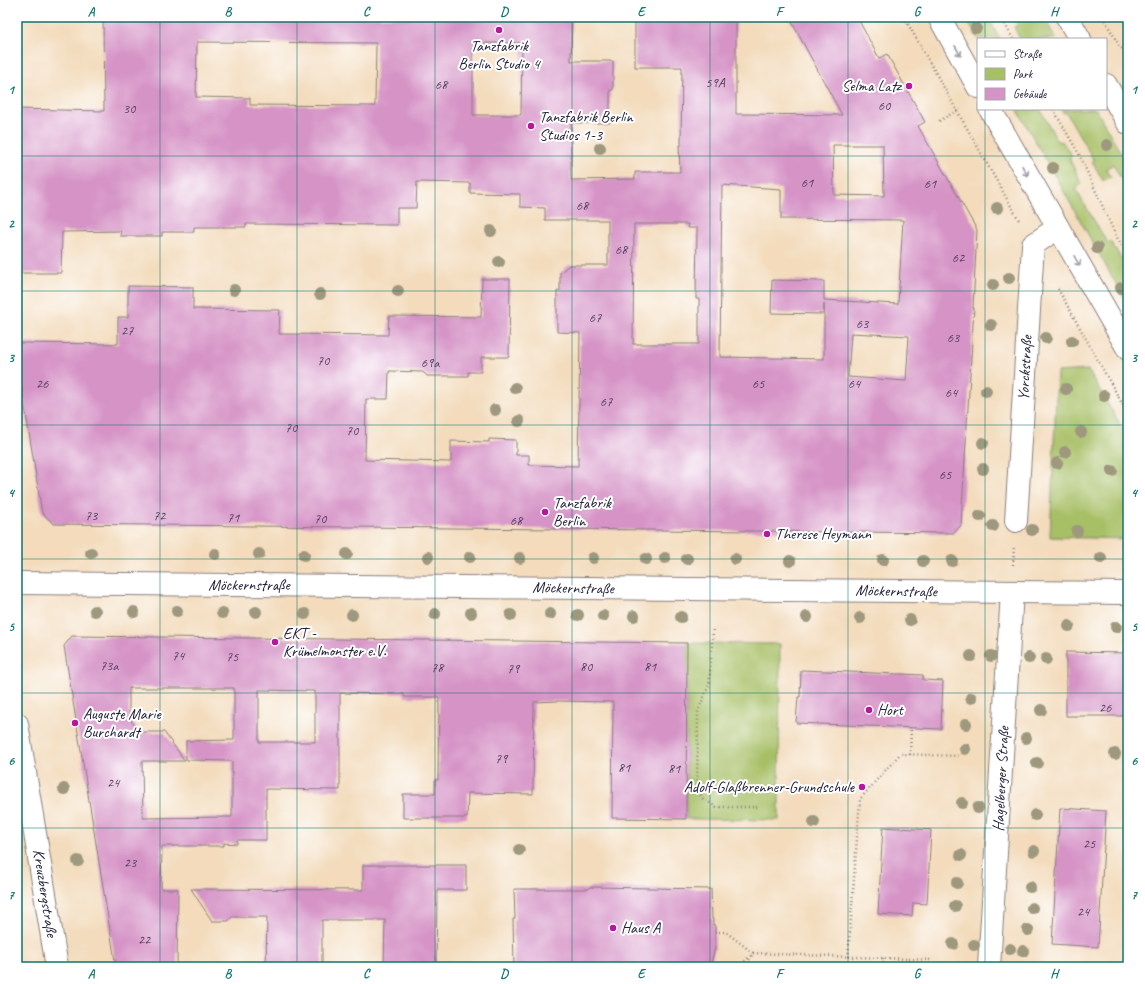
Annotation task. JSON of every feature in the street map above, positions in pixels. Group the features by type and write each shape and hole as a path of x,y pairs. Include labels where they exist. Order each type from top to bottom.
{"street":[{"path":"939,17 977,85"},
{"path":"1067,17 1079,38"},
{"path":"1107,87 1128,124"},
{"path":"991,110 1057,228 1128,349"},
{"path":"1033,245 1057,228"},
{"name":"Yorckstraße","path":"1016,521 1033,245"},
{"name":"Möckernstraße","path":"17,583 1128,593"},
{"name":"Hagelberger Straße","path":"989,967 1012,592"},
{"name":"Kreuzbergstraße","path":"17,724 57,967"}],"path":[{"path":"904,17 958,110 1033,245"},
{"path":"1001,17 1012,38"},
{"path":"1103,17 1120,47 1128,53"},
{"path":"939,121 958,110"},
{"path":"1054,110 1079,154 1116,236 1128,255"},
{"path":"1056,286 1128,414"},
{"path":"713,630 709,685 698,711 697,787 702,798 716,807 758,807"},
{"path":"910,755 911,728"},
{"path":"848,957 860,799 900,754 959,756"},
{"path":"715,932 726,932 753,953 933,960"},
{"path":"739,967 753,953"},
{"path":"746,967 753,953"},
{"path":"882,967 883,958"}],"green space":[{"path":"965,17 988,17 999,38 977,38"},
{"path":"1014,17 1044,17 1055,38 1020,38 1014,27 1018,24"},
{"path":"1018,110 1041,110 1058,142 1062,141 1072,156 1069,158 1082,184 1076,190 1107,242 1110,241 1121,258 1125,257 1128,263 1128,305"},
{"path":"1062,110 1097,110 1128,166 1128,191 1113,164 1106,169 1111,176 1103,181 1092,161 1093,159 1066,112 1063,113"},
{"path":"1088,370 1128,438 1128,539 1050,537 1057,372"},
{"path":"687,643 780,644 779,820 686,819"}],"building":[{"path":"103,17 572,17 571,61 613,61 613,90 610,90 610,123 571,123 571,180 635,179 635,172 680,172 679,146 681,146 682,67 635,67 635,17 736,17 736,114 842,115 789,17 857,17 879,58 887,54 925,122 918,126 977,230 974,308 961,525 954,533 54,524 42,513 17,358 17,343 118,344 118,317 128,317 128,286 193,287 193,309 280,310 279,334 388,335 389,316 481,317 482,279 510,279 509,357 481,357 481,372 468,372 468,376 427,376 423,372 389,371 388,399 366,399 365,460 451,462 451,441 489,442 489,439 516,440 516,455 529,455 529,465 578,466 580,333 557,332 557,291 560,291 560,273 569,265 608,265 608,220 545,220 545,208 520,207 520,194 470,193 470,183 417,182 416,208 397,208 397,225 246,224 246,227 194,227 194,232 162,232 162,236 120,236 121,231 62,232 61,273 17,273 17,109 104,111","holes":["197,42 376,43 375,106 250,105 250,98 196,97","473,43 522,43 521,115 473,115","833,145 883,145 884,196 834,195","722,185 781,189 781,219 903,220 898,304 824,300 824,281 772,280 771,313 824,314 824,359 720,357","634,224 688,224 687,228 697,228 696,299 699,299 699,344 633,344","851,333 909,336 906,381 848,377"]},
{"path":"72,636 687,643 686,819 612,818 613,702 557,701 534,702 533,794 468,793 467,818 403,818 403,794 435,794 435,780 438,780 439,697 404,697 404,694 340,693 340,790 266,789 266,840 237,840 237,844 224,843 224,846 162,846 161,889 178,889 177,966 116,967 64,646","holes":["129,688 234,688 234,740 186,741 186,760 232,761 232,817 143,818 142,761 185,761 164,732 140,732 129,718","259,690 315,691 315,742 259,742"]},
{"path":"1066,652 1128,653 1128,716 1066,716"},
{"name":"Hort","path":"801,670 923,675 923,680 943,681 941,729 796,723 798,697 800,697"},
{"path":"1060,808 1106,811 1098,947 1052,944"},
{"path":"883,827 931,830 927,904 913,903 912,916 878,914"},
{"path":"363,865 466,865 466,890 437,890 436,967 384,967 385,920 322,920 322,967 266,967 267,917 232,917 228,921 212,921 191,889 363,890"},
{"name":"Haus A","path":"589,887 711,889 712,919 713,925 715,925 715,948 710,967 514,967 514,889 589,889"}],"place":[{"name":"Tanzfabrik Berlin Studio 4","path":"499,30"},
{"name":"Selma Latz","path":"909,86"},
{"name":"Tanzfabrik Berlin Studios 1-3","path":"531,126"},
{"name":"Tanzfabrik Berlin","path":"545,512"},
{"name":"Therese Heymann","path":"767,534"},
{"name":"EKT - Krümelmonster e.V.","path":"275,642"},
{"name":"Hort","path":"869,710"},
{"name":"Auguste Marie Burchardt","path":"75,723"},
{"name":"Adolf-Glaßbrenner-Grundschule","path":"862,787"},
{"name":"Haus A","path":"613,928"}]}
